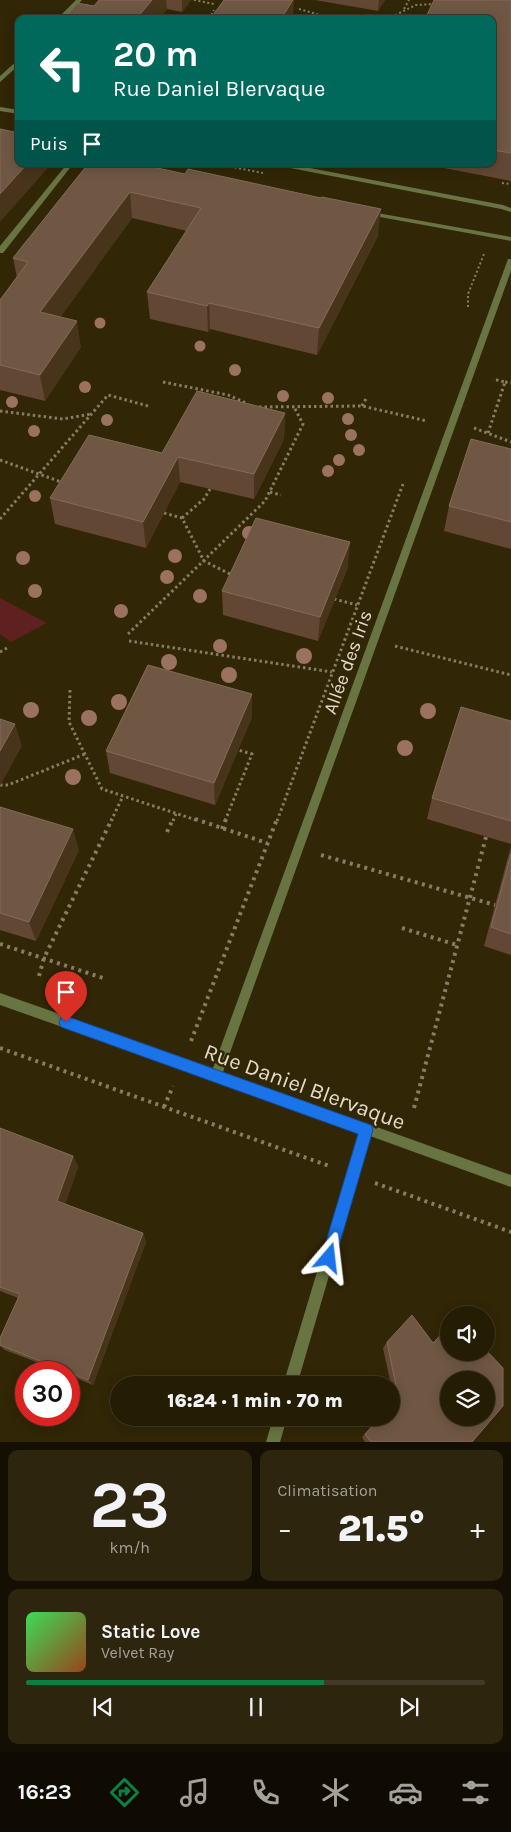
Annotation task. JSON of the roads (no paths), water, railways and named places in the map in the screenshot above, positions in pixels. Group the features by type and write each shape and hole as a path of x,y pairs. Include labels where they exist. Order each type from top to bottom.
{"street":[{"path":"64,15 79,0"},
{"path":"0,80 15,65"},
{"path":"0,108 15,111"},
{"path":"0,251 68,167"},
{"path":"296,167 511,210"},
{"path":"362,212 511,239"},
{"name":"Allée des Iris","path":"216,1074 511,261"},
{"name":"Rue Daniel Blervaque","path":"0,999 216,1074 511,1181"},
{"path":"293,1376 366,1130"},
{"path":"273,1442 278,1426"}]}
